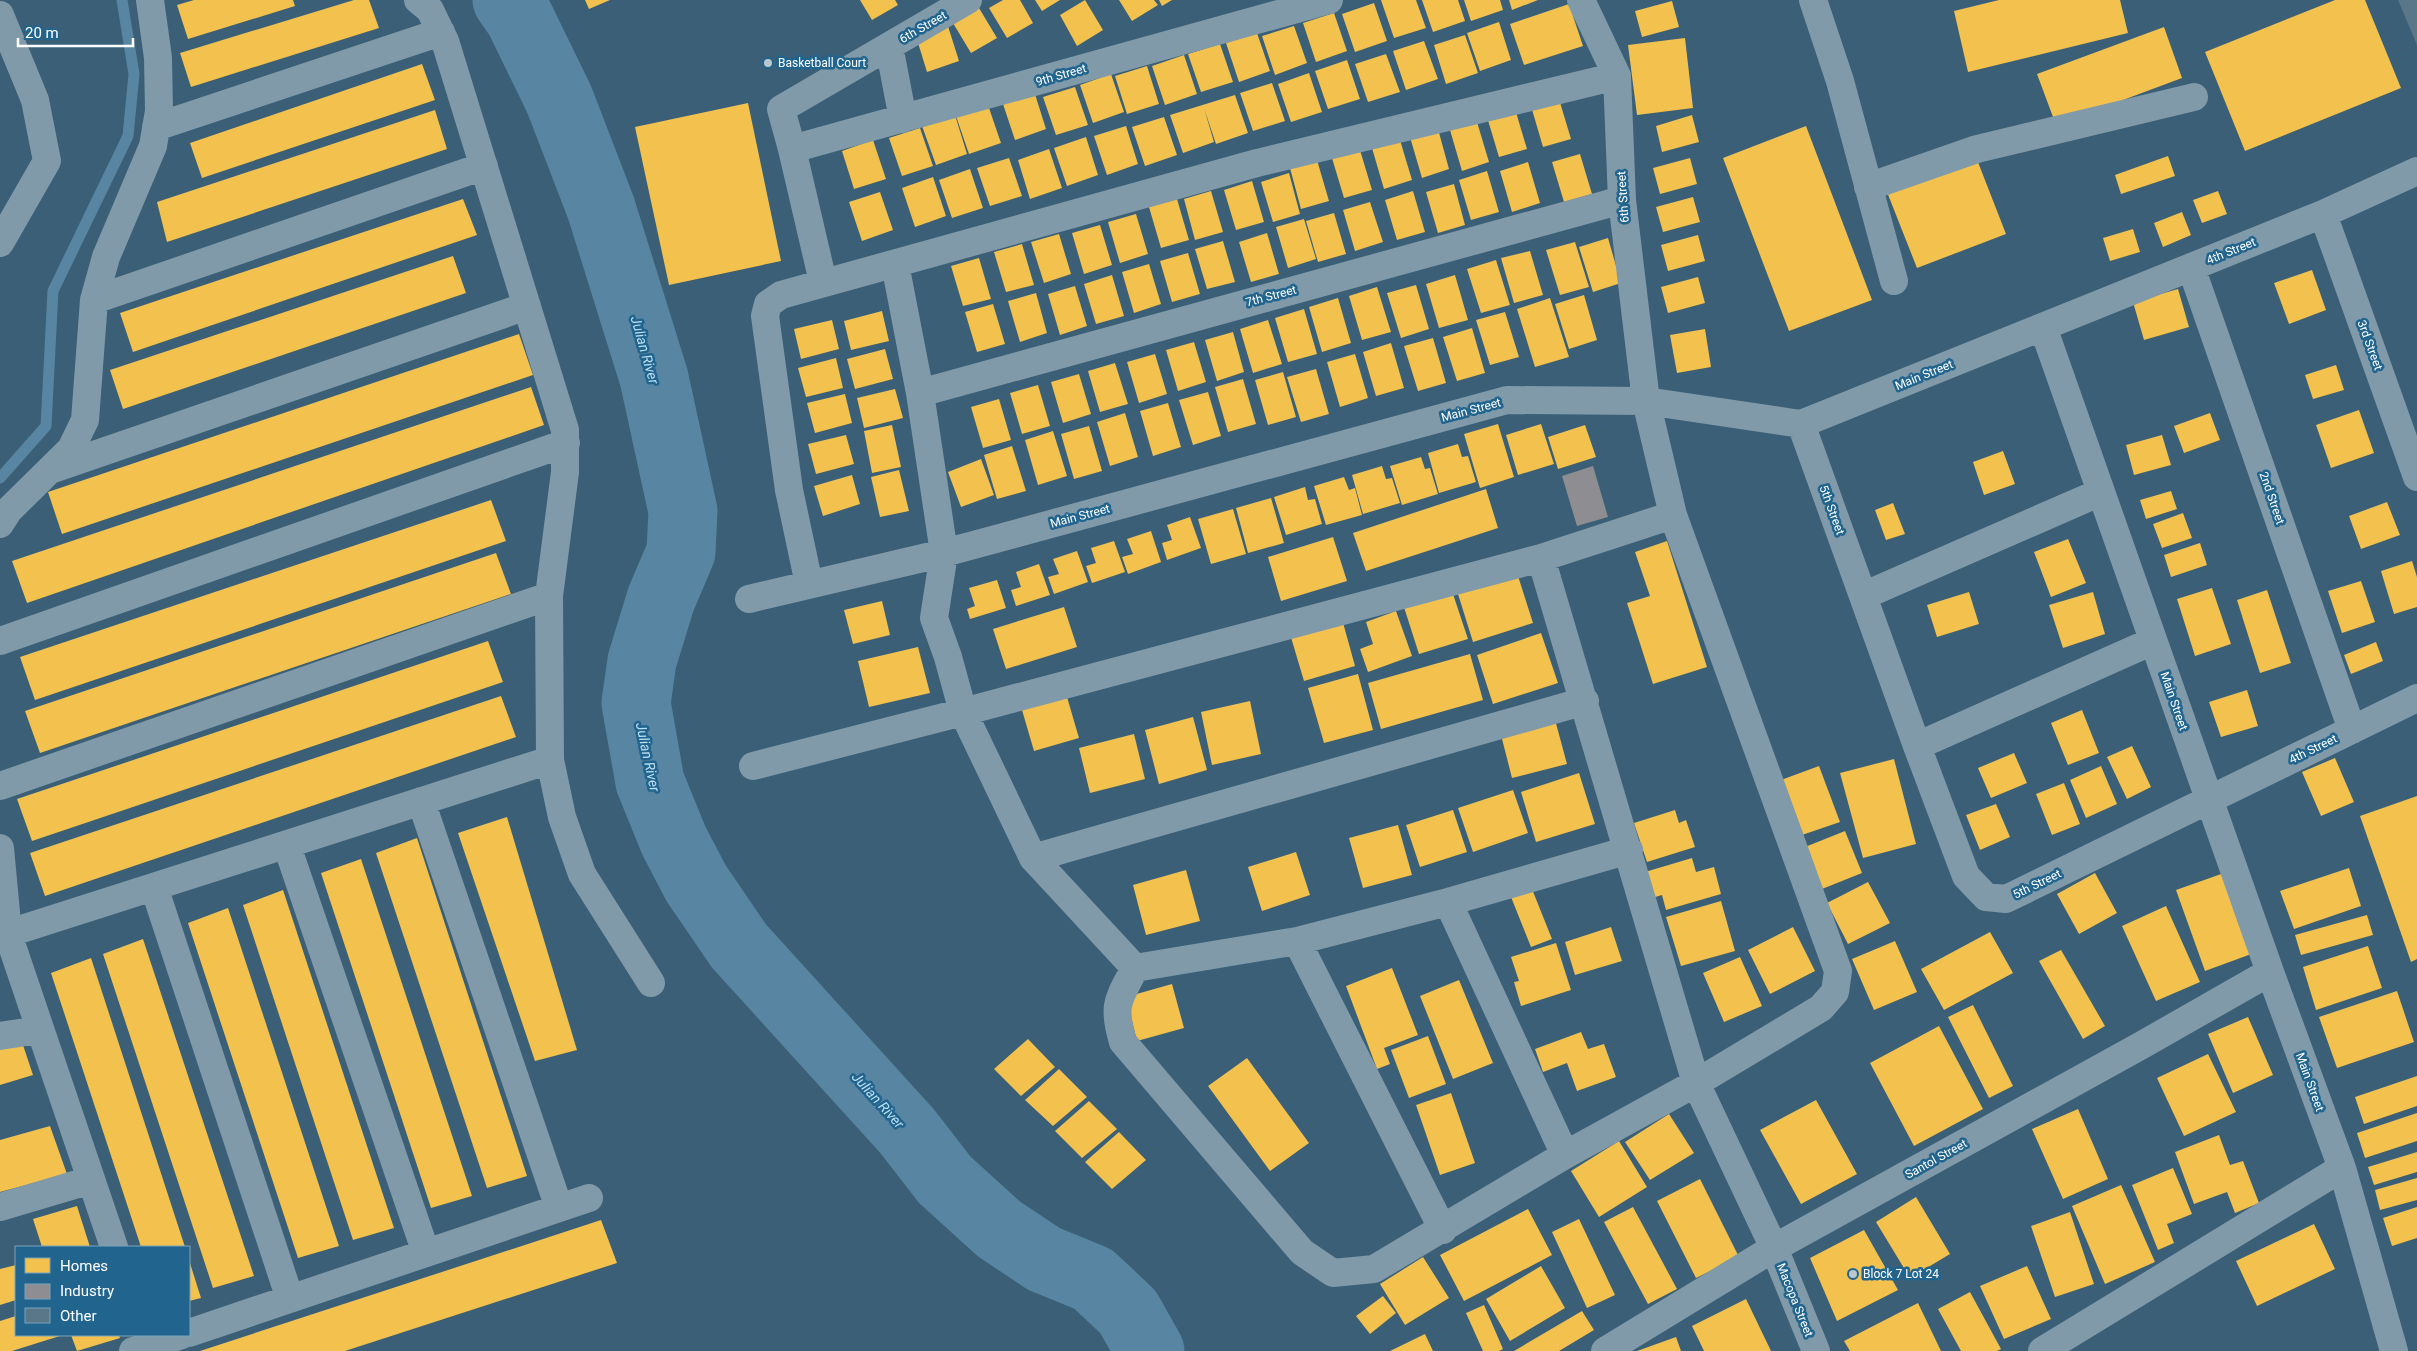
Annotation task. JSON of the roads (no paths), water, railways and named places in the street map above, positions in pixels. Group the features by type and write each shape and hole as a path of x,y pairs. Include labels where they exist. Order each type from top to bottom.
{"street":[{"path":"0,524 9,510 71,449 85,420 94,300 106,257 153,146 159,111 158,58 150,0"},
{"path":"418,0 430,10 441,32 565,430 565,472 549,596 550,760 562,817 582,874 651,983"},
{"name":"6th Street","path":"902,119 889,46 968,0"},
{"name":"9th Street","path":"792,149 902,119 1273,7 1329,0"},
{"name":"6th Street","path":"1135,968 1119,999 1116,1018 1123,1042 1302,1252 1333,1273 1374,1269 1443,1230 1565,1155 1696,1083 1821,1008 1835,992 1838,971 1673,515 1646,401 1622,200 1617,76 1582,0"},
{"path":"1813,0 1840,81 1894,281"},
{"path":"0,15 35,100 47,161 0,243"},
{"path":"156,127 441,32"},
{"path":"823,282 792,149 780,109 889,46"},
{"path":"809,584 789,490 766,316 768,304 781,295 1257,163 1617,76"},
{"path":"1868,187 1977,149 2194,97"},
{"path":"94,300 484,166"},
{"name":"4th Street","path":"2044,327 2323,214 2417,171"},
{"name":"7th Street","path":"920,393 1622,200"},
{"name":"3rd Street","path":"2323,214 2417,477"},
{"path":"895,264 920,393 944,553 934,618 963,712 1033,858 1135,968 1297,941 1448,902 1629,850"},
{"name":"2nd Street","path":"2191,267 2352,730"},
{"path":"50,470 527,306"},
{"name":"Main Street","path":"748,599 944,553 1507,400 1646,401 1801,424 2044,327 2270,972 2342,1168 2394,1351"},
{"name":"5th Street","path":"1801,424 1966,876 1986,897 2006,899 2210,800"},
{"path":"0,640 566,442"},
{"path":"1863,596 2101,492"},
{"path":"753,766 1541,558 1673,515"},
{"name":"Macopa Street","path":"1541,558 1629,850 1696,1083 1774,1248 1816,1351"},
{"path":"0,786 549,596"},
{"path":"1917,746 2153,641"},
{"name":"4th Street","path":"2210,800 2417,698"},
{"path":"1033,858 1585,701"},
{"path":"4,935 287,846 550,760"},
{"path":"421,801 559,1208"},
{"path":"287,846 426,1253"},
{"path":"0,848 4,935 114,1246"},
{"path":"154,887 290,1299"},
{"path":"1448,902 1565,1155"},
{"path":"1297,941 1443,1230"},
{"name":"Santol Street","path":"1605,1351 1774,1248 2142,1045 2270,972"},
{"path":"0,1036 39,1030"},
{"path":"2042,1351 2342,1168"},
{"path":"0,1207 91,1180"},
{"path":"190,1333 589,1198"},
{"path":"142,1344 178,1336"}],"waterway":[{"path":"0,478 46,426 53,291 128,136 134,74 122,0"},
{"name":"Julian River","path":"507,0 519,17 559,99 601,208 654,378 683,511 681,552 661,599 642,661 636,703 650,782 674,841 696,883 739,946 907,1131 945,1180 999,1229 1044,1259 1093,1279 1128,1312 1150,1351"}],"place":[{"name":"Basketball Court","path":"768,63"},
{"name":"Block 7 Lot 24","path":"1853,1274"}]}
